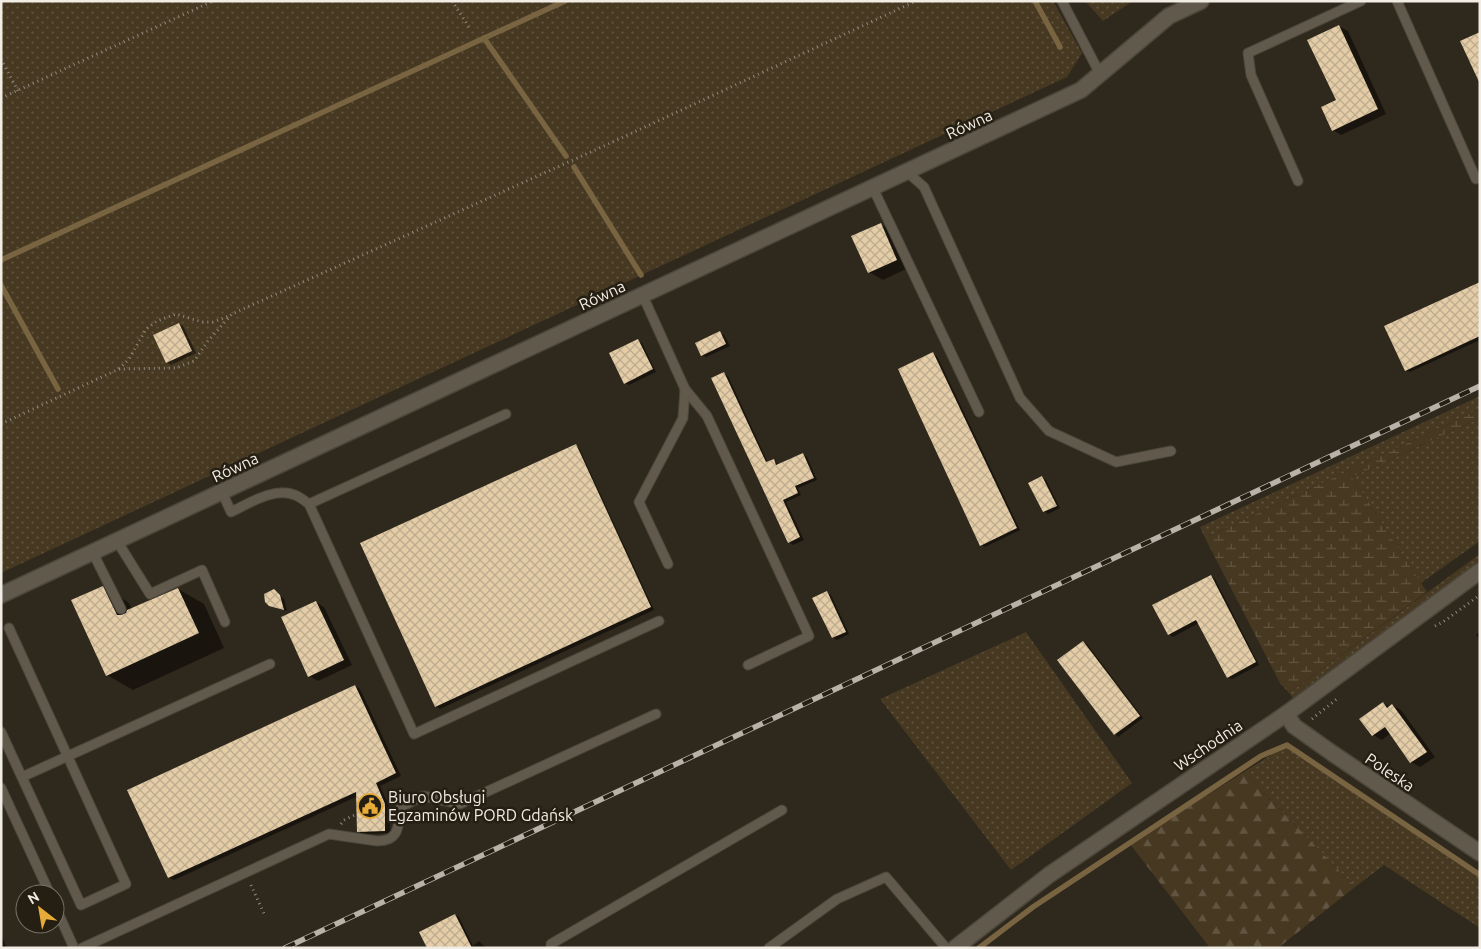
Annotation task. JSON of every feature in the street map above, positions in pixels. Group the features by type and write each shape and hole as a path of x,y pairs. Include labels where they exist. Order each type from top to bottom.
{"street":[{"name":"Równa","path":"1,596 1081,90 1169,16 1201,1"},
{"name":"Wschodnia","path":"955,948 1049,874 1286,714 1480,571"},
{"name":"Poleska","path":"1286,714 1294,726 1480,853"}],"lane":[{"path":"1062,1 1100,74"},
{"path":"1298,181 1251,74 1248,53 1361,1"},
{"path":"1398,1 1476,179"},
{"path":"907,172 924,187 1020,398 1049,431 1116,462 1171,451"},
{"path":"873,188 979,412"},
{"path":"643,296 685,389 707,416 809,636 748,665"},
{"path":"668,564 639,502 683,418 685,389"},
{"path":"309,504 506,414"},
{"path":"222,492 231,512 267,495 281,493 296,496 309,504 414,734 659,621"},
{"path":"117,541 150,594 202,570 225,622"},
{"path":"93,552 121,609"},
{"path":"1,732 80,905 126,884 9,628"},
{"path":"22,777 270,664"},
{"path":"82,948 329,834 376,841 390,839 395,835 401,807 423,796 460,804 656,714"},
{"path":"1,788 45,884"},
{"path":"551,948 551,944 782,810"},
{"path":"770,948 838,899 886,877 946,948"},
{"path":"65,928 74,948"}],"path":[{"path":"1,98 214,1"},
{"path":"452,1 471,30"},
{"path":"1,424 119,369 129,359 146,329 156,321 176,314 202,322 213,322 232,314 595,150 916,1"},
{"path":"1,59 18,91"},
{"path":"119,369 176,368 194,361 208,341 232,314"},
{"path":"249,882 265,916"}],"green space":[{"path":"1,1 1053,1 1082,53 1067,77 1,573"},
{"path":"1085,1 1133,1 1103,21"},
{"path":"1480,396 1480,409 1205,538 1200,527"},
{"path":"1480,409 1480,418 1352,477 1427,592 1289,693 1280,683 1205,538"},
{"path":"1480,418 1480,541 1421,583 1352,477"},
{"path":"1480,554 1480,562 1293,698 1289,693"},
{"path":"1026,632 1132,783 1011,870 880,699"},
{"path":"1287,745 1480,875 1480,928 1384,865 1355,887 1244,772"},
{"path":"1244,772 1355,887 1278,948 1210,948 1130,844"}],"building":[{"path":"1339,25 1378,109 1332,131 1321,107 1336,100 1307,40"},
{"path":"1480,32 1480,84 1460,41"},
{"path":"881,223 897,260 868,273 851,236"},
{"path":"1480,282 1480,336 1405,371 1384,326"},
{"path":"179,323 192,351 166,363 153,335"},
{"path":"720,331 726,344 701,356 695,343"},
{"path":"638,339 653,369 624,384 609,353"},
{"path":"933,352 1017,528 980,546 898,369"},
{"path":"724,372 766,462 774,459 776,465 803,453 814,478 795,486 798,493 783,500 800,537 788,543 711,378"},
{"path":"576,444 651,607 435,707 360,543"},
{"path":"1042,476 1057,506 1043,512 1028,483"},
{"path":"1211,575 1256,662 1227,678 1196,620 1168,635 1152,605"},
{"path":"103,586 117,615 126,613 127,610 178,588 199,633 106,676 71,600"},
{"path":"274,589 280,595 284,610 269,606 265,602 264,594"},
{"path":"827,591 846,632 832,638 812,598"},
{"path":"316,601 344,660 308,677 281,617"},
{"path":"1083,641 1140,716 1114,735 1057,660"},
{"path":"355,685 396,773 376,783 385,804 385,831 357,832 356,792 168,878 127,790"},
{"path":"1383,702 1387,708 1392,704 1427,752 1410,763 1385,727 1372,736 1359,719"},
{"path":"455,914 472,948 427,948 419,932"}],"waterway":[{"path":"1,260 565,1"},
{"path":"1035,1 1060,47"},
{"path":"484,38 566,156"},
{"path":"574,167 641,275"},
{"path":"1,285 58,389"},
{"path":"979,948 1033,907 1261,756 1287,745 1480,875"}],"railway":[{"path":"285,948 1480,386"}],"place":[{"name":"Biuro Obsługi Egzaminów PORD Gdańsk","path":"370,806"}]}
